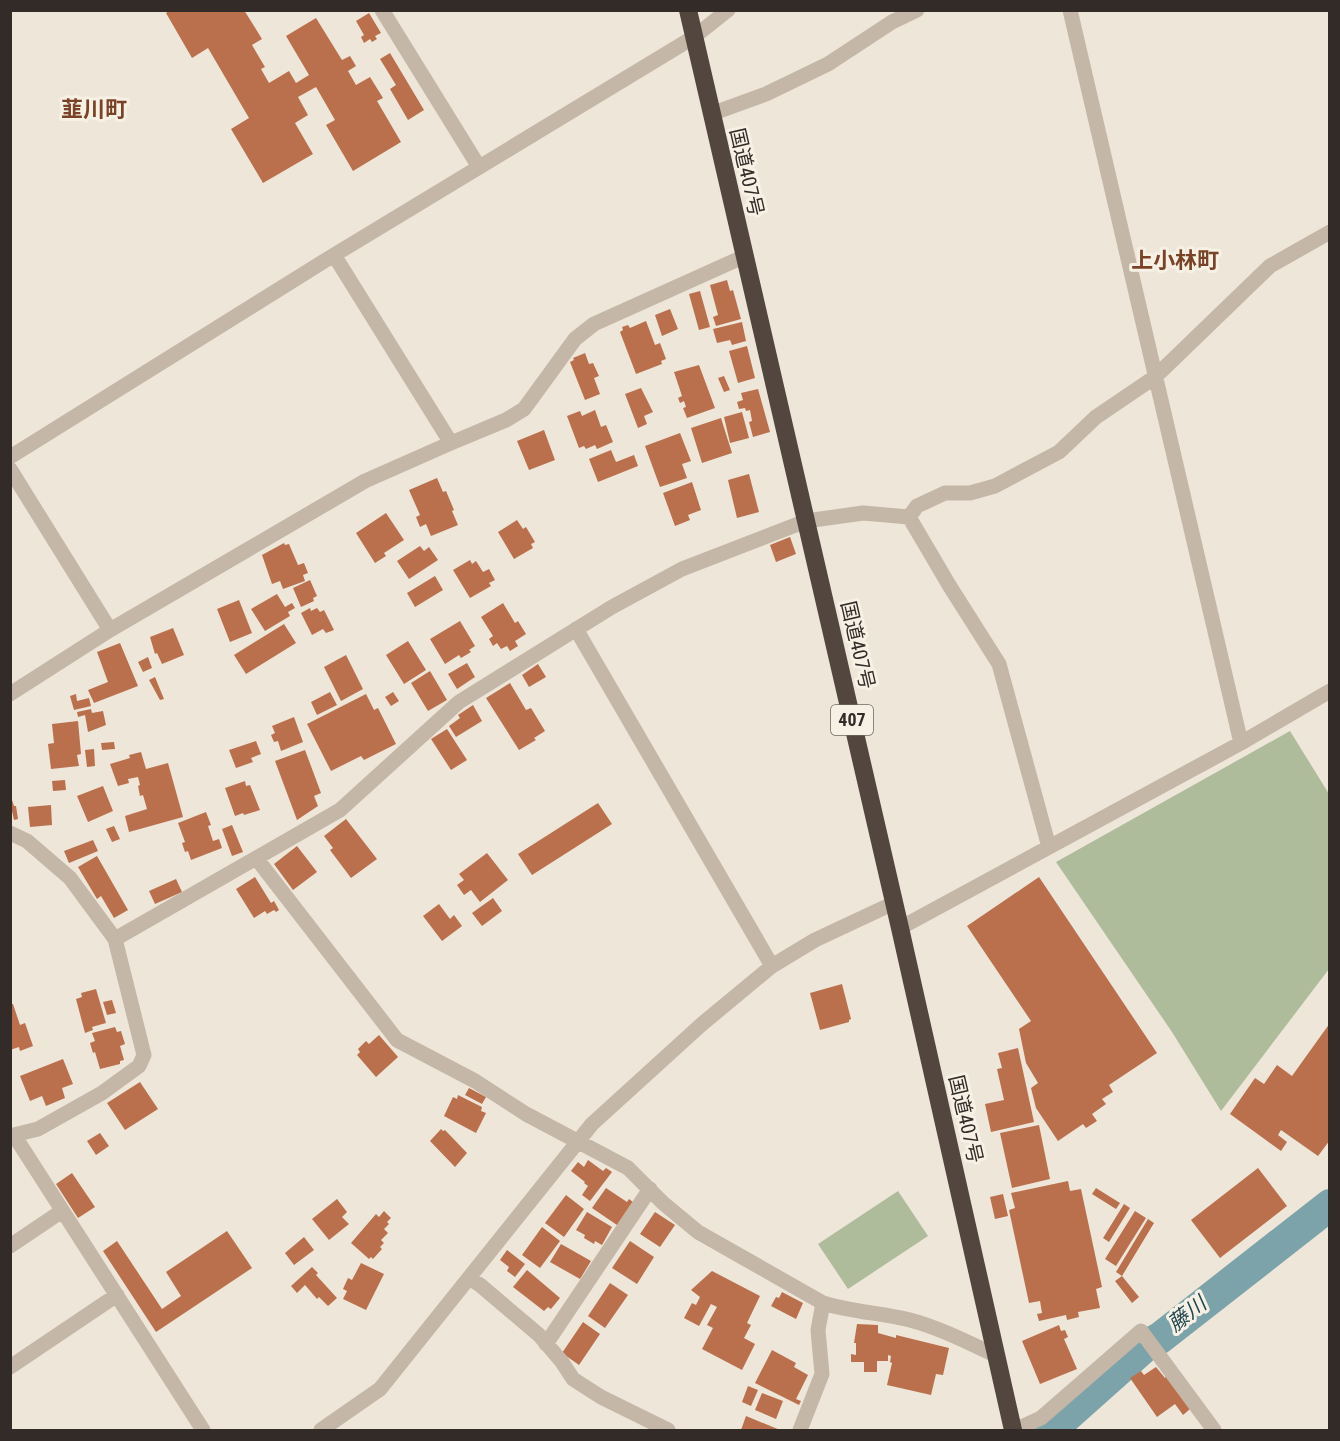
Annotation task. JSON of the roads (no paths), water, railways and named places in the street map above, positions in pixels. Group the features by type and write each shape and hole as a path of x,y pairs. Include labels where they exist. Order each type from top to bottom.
{"highway":[{"name":"国道407号","path":"688,10 1014,1431"}],"street":[{"path":"382,10 479,167"},
{"path":"10,457 334,255 694,37 728,10"},
{"path":"711,114 766,94 809,71 828,64 892,22 917,10"},
{"path":"1070,10 1241,744"},
{"path":"909,517 917,506 945,494 970,493 995,486 1059,452 1096,417 1155,377 1270,266 1329,232"},
{"path":"334,255 451,442"},
{"path":"10,694 110,630 365,481 506,420 524,409 575,339 594,324 743,257"},
{"path":"10,469 110,630"},
{"path":"115,939 340,810 459,702 576,629 682,569 806,521 863,513 909,517"},
{"path":"909,517 999,664 1049,847"},
{"path":"576,629 772,966"},
{"path":"900,928 1241,744 1329,691"},
{"path":"10,832 27,841 70,878 115,939 144,1055 139,1066 102,1093 38,1129 12,1135 203,1431"},
{"path":"257,859 397,1040 475,1081 525,1114 628,1168 698,1232 823,1302 845,1310 910,1320 950,1334 997,1356"},
{"path":"321,1431 380,1389 592,1124 676,1047 772,966 816,940 894,903"},
{"path":"546,1344 650,1189"},
{"path":"10,1246 62,1211"},
{"path":"469,1278 539,1335 573,1379 668,1431"},
{"path":"10,1367 117,1295"},
{"path":"800,1431 822,1374 818,1330 823,1302"},
{"path":"1014,1431 1041,1418 1141,1331 1214,1431"}],"waterway":[{"name":"藤川","path":"1051,1430 1144,1347 1160,1338 1330,1205"}],"district":[{"name":"韮川町","path":"94,109"},
{"name":"上小林町","path":"1175,260"}]}
